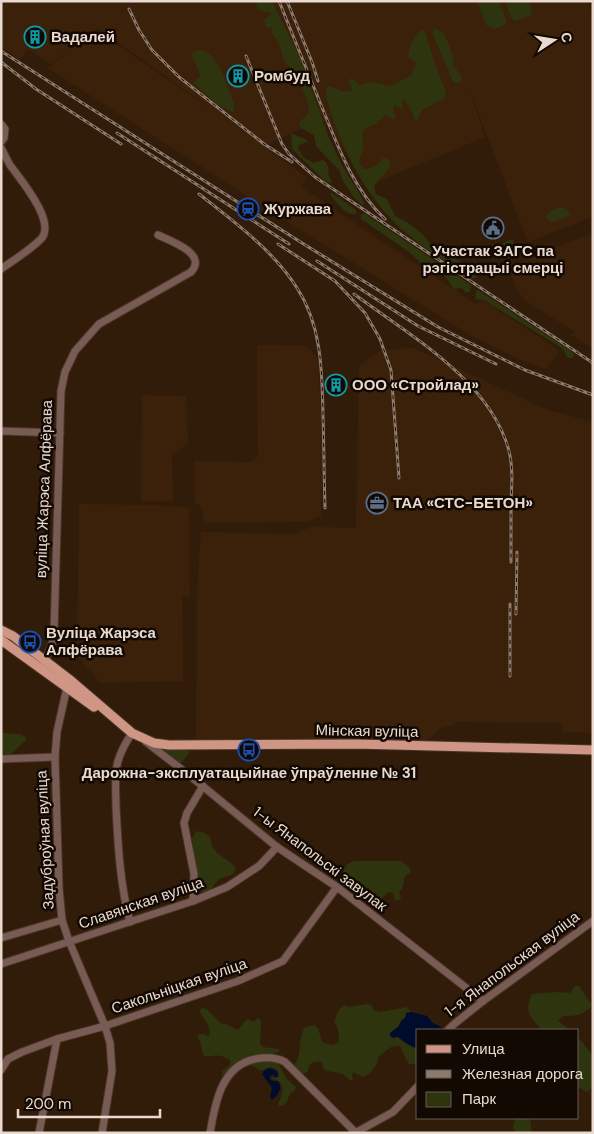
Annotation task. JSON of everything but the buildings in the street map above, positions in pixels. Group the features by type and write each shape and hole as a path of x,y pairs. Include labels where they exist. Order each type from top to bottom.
{"main road":[{"path":"1,630 13,636 43,665"},
{"path":"1,640 43,665"},
{"name":"Мінская вуліца","path":"43,665 132,733 154,743 168,745 356,744 593,750"}],"street":[{"path":"1,124 5,129 4,138 1,142"},
{"path":"1,148 10,164 24,182 42,216 46,229 42,238 1,269"},
{"name":"вуліца Жарэса Алфёрава","path":"43,665 52,644 54,632 61,392 65,372 75,351 102,320 192,272 196,267 197,261 195,256 158,234"},
{"path":"1,431 60,433"},
{"name":"Задуброўная вуліца","path":"68,683 57,732 55,758 56,838 62,920 105,1026 112,1052 112,1071 102,1133"},
{"path":"130,922 124,899 118,844 115,775 124,745 132,733"},
{"name":"1-ы Янапольскі завулак","path":"142,739 277,847 337,887 483,1001"},
{"path":"1,759 55,758"},
{"path":"193,901 194,874 184,822 187,813 203,786"},
{"name":"Славянская вуліца","path":"1,964 193,901 227,887 259,866 277,847"},
{"name":"Сакольніцкая вуліца","path":"1,1070 8,1059 22,1052 238,981 277,965 283,961 337,887"},
{"name":"Славянская вуліца","path":"1,938 62,920"},
{"name":"1-я Янапольская вуліца","path":"449,1029 483,1001 593,921"},
{"path":"39,1133 57,1039"},
{"path":"210,1133 216,1101 223,1083 237,1066 248,1060 262,1057 274,1058 285,1062 356,1133 400,1107 416,1088"}],"shaded area":[{"path":"1,1 587,1 593,14 593,217 528,242 469,89 485,137 369,185 322,119 264,146 306,177 301,187 476,304 482,300 559,351 546,369 520,360 472,336 275,214 48,68 77,44 51,64 28,49 20,60 1,47","holes":["98,28 218,114 97,31 88,36"]},
{"path":"593,233 593,348 571,335 575,332 526,301 517,290 510,266"},
{"path":"257,345 307,346 318,358 322,437 321,516 305,522 204,523 202,508 195,502 194,461 252,462 258,456"},
{"path":"414,348 545,409 593,422 593,733 563,732 562,723 455,722 454,725 441,728 427,741 196,740 197,592 201,532 293,534 312,527 356,528 359,366 381,350"},
{"path":"142,395 186,396 188,443 172,456 173,501 141,501"},
{"path":"79,504 153,505 189,508 190,597 182,595 183,681 100,683 77,655"}],"green space":[{"path":"256,1 272,1 300,58 329,138 364,204 362,205 353,196 343,181 339,170 316,146 314,135 301,128 299,123 309,112 306,98 301,85 283,57 277,40 271,33 273,28 266,27 264,20 272,13 258,10"},
{"path":"477,1 499,1 506,20 505,25 494,29 486,25"},
{"path":"514,1 529,1 532,11 531,15 516,21 512,19 506,4"},
{"path":"433,27 445,34 453,57 453,65 462,77 459,83 454,83 452,80 433,34"},
{"path":"423,29 446,92 445,98 422,110 415,121 412,111 405,100 402,101 403,109 394,105 393,112 397,117 393,119 386,115 376,124 365,128 362,134 364,147 359,160 360,165 367,169 375,166 383,158 387,158 390,162 390,167 374,186 376,194 387,199 395,216 407,222 421,233 436,250 444,251 475,271 477,277 472,279 413,239 395,223 371,195 345,148 326,97 327,87 329,86 342,92 351,91 352,88 348,82 351,78 359,85 371,82 391,86 411,75 416,65 415,61 408,57 409,49 412,41"},
{"path":"198,50 212,56 217,63 234,104 234,111 232,112 217,104 194,84 200,77 191,53"},
{"path":"291,133 307,140 307,142 299,145 298,149 304,158 314,163 323,160 327,164 329,177 332,181 330,183 324,180 292,148"},
{"path":"332,193 356,210 356,214 342,209 330,194"},
{"path":"560,207 567,209 570,215 554,222 548,220 546,216 549,212"},
{"path":"364,213 471,285 470,292 466,292 461,288 454,289 444,275 430,270 405,249 361,219 361,215"},
{"path":"513,240 515,247 509,253 504,254 499,249 501,244"},
{"path":"478,290 570,350 574,354 573,358 567,358 563,349 484,300 475,299 476,291"},
{"path":"1,733 20,734 26,737 26,740 11,754 1,754"},
{"path":"165,749 186,749 189,751 188,755 180,764 164,752"},
{"path":"196,831 205,833 210,837 216,852 236,868 233,874 219,879 211,889 204,892 198,889 192,839"},
{"path":"354,861 401,861 409,867 411,872 405,876 402,889 399,892 401,898 395,901 393,893 388,892 382,898 371,902 369,900 371,893 368,891 351,892 346,890 342,884 343,873 347,864"},
{"path":"575,986 579,986 592,1006 582,1013 563,1016 558,1021 569,1029 541,1029 529,1013 528,1004 532,994 570,993"},
{"path":"367,1004 372,1005 373,1010 380,1012 407,1007 411,1012 407,1013 398,1027 390,1033 416,1048 416,1064 409,1064 400,1046 391,1047 379,1056 374,1069 363,1077 353,1072 353,1080 350,1080 341,1073 327,1071 322,1062 312,1063 308,1072 301,1074 296,1070 294,1066 297,1061 301,1037 305,1027 314,1025 318,1028 322,1042 331,1045 338,1043 339,1032 334,1022 338,1011 344,1005 349,1007"},
{"path":"203,1007 222,1024 237,1030 248,1019 253,1022 259,1018 261,1021 260,1043 263,1047 280,1051 273,1054 248,1056 222,1076 222,1071 230,1065 230,1060 221,1056 203,1055 197,1035 204,1034 208,1036 210,1034 208,1025 199,1011"},
{"path":"579,1038 593,1056 593,1087 587,1092 579,1088"},
{"path":"261,1060 278,1063 286,1078 296,1087 283,1105 280,1106 278,1104 282,1085 277,1080 271,1078 278,1077 279,1074 276,1069 270,1067 260,1071 249,1065"},
{"path":"516,1119 530,1119 532,1133 515,1132 513,1127"}],"water":[{"path":"411,1012 427,1016 442,1029 416,1029 416,1048 398,1037 393,1038 390,1036 390,1033 398,1027 405,1018 406,1013"},
{"path":"270,1068 277,1071 278,1076 276,1078 273,1075 270,1076 270,1079 278,1081 280,1086 278,1094 272,1100 270,1096 272,1088 262,1074"}],"railway":[{"path":"279,1 346,164 363,194 385,219"},
{"path":"287,1 318,81"},
{"path":"129,9 139,30 152,50 179,77 264,144 292,162"},
{"path":"1,51 302,243 438,327 525,370 593,395"},
{"path":"246,56 282,144 289,154 315,177 593,363"},
{"path":"1,62 36,89 121,144"},
{"path":"117,133 289,244"},
{"path":"199,194 265,249 288,274 305,303 316,334 321,366 325,508"},
{"path":"278,244 335,281 365,313 380,339 391,370 399,478"},
{"path":"317,261 418,326 496,364"},
{"path":"354,294 445,361 485,403 499,426 509,451 511,463 511,562"},
{"path":"516,614 517,552"},
{"path":"510,604 510,676"}],"place":[{"name":"Вадалей","path":"35,37"},
{"name":"Ромбуд","path":"238,76"},
{"name":"Журжава","path":"248,209"},
{"name":"Участак ЗАГС па рэгістрацыі смерці","path":"493,228"},
{"name":"ООО «Стройлад»","path":"336,385"},
{"name":"ТАА «СТС-БЕТОН»","path":"377,503"},
{"name":"Вуліца Жарэса Алфёрава","path":"30,642"},
{"name":"Дарожна-эксплуатацыйнае ўпраўленне № 31","path":"249,750"}]}
